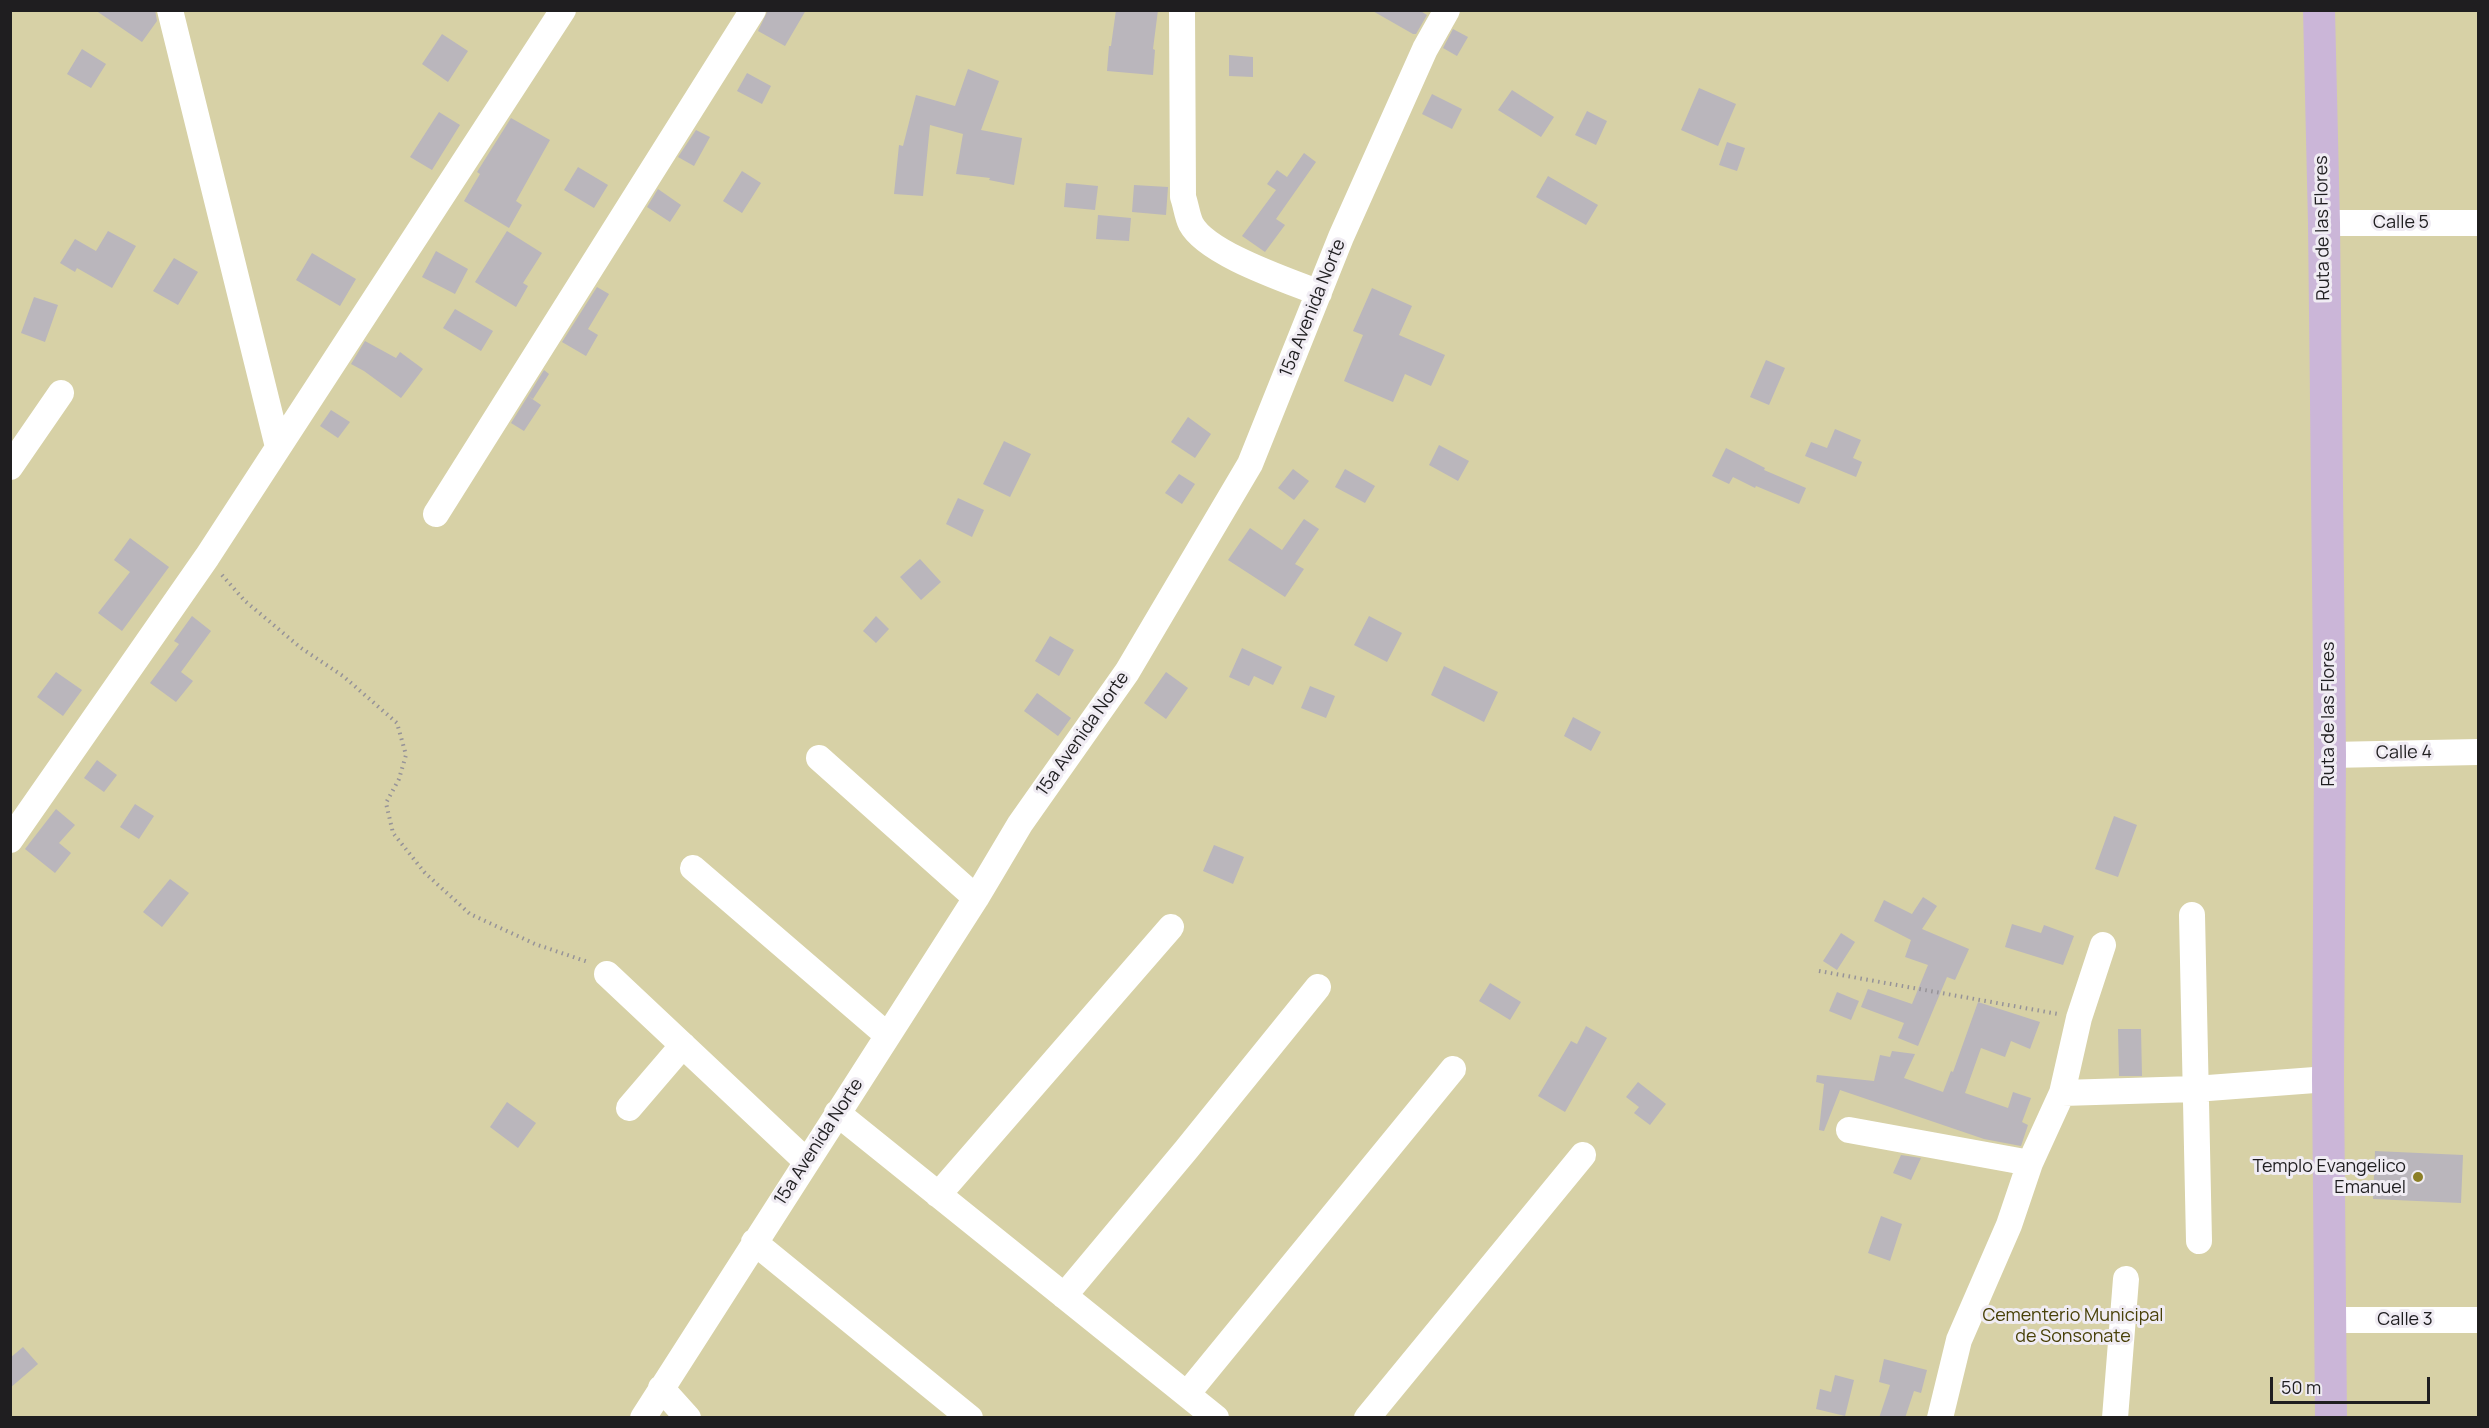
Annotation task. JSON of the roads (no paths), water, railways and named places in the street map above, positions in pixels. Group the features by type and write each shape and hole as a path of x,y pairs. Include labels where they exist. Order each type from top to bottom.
{"main road":[{"name":"Ruta de las Flores","path":"2319,10 2324,223 2330,754 2328,1079 2331,1418"}],"street":[{"path":"170,10 278,447"},
{"path":"10,840 207,557 563,10"},
{"path":"436,514 753,10"},
{"path":"1182,10 1183,197 1191,225 1213,246 1318,293"},
{"name":"15a Avenida Norte","path":"643,1418 660,1388 976,898 1020,824 1127,672 1250,464 1341,237 1425,49 1447,10"},
{"name":"Calle 5","path":"2324,223 2478,224"},
{"path":"10,467 61,393"},
{"name":"Calle 4","path":"2330,754 2478,752"},
{"path":"819,758 976,898"},
{"path":"693,867 887,1035"},
{"path":"2192,915 2199,1241"},
{"path":"938,1195 1171,927"},
{"path":"1940,1418 1959,1340 2009,1225 2030,1163 2062,1093 2079,1018 2103,945"},
{"path":"607,974 807,1162"},
{"path":"1064,1296 1318,987"},
{"path":"629,1108 682,1045"},
{"path":"1187,1394 1453,1069"},
{"path":"2062,1093 2196,1089 2328,1079"},
{"path":"837,1113 1216,1418"},
{"path":"1849,1130 2030,1163"},
{"path":"1367,1418 1583,1155"},
{"path":"754,1242 970,1418"},
{"path":"2115,1418 2126,1279"},
{"name":"Calle 3","path":"2331,1320 2478,1320"},
{"path":"660,1388 688,1418"}],"place":[{"name":"Templo Evangelico Emanuel","path":"2418,1177"}],"park label":[{"name":"Cementerio Municipal de Sonsonate","path":"2073,1326"}]}
